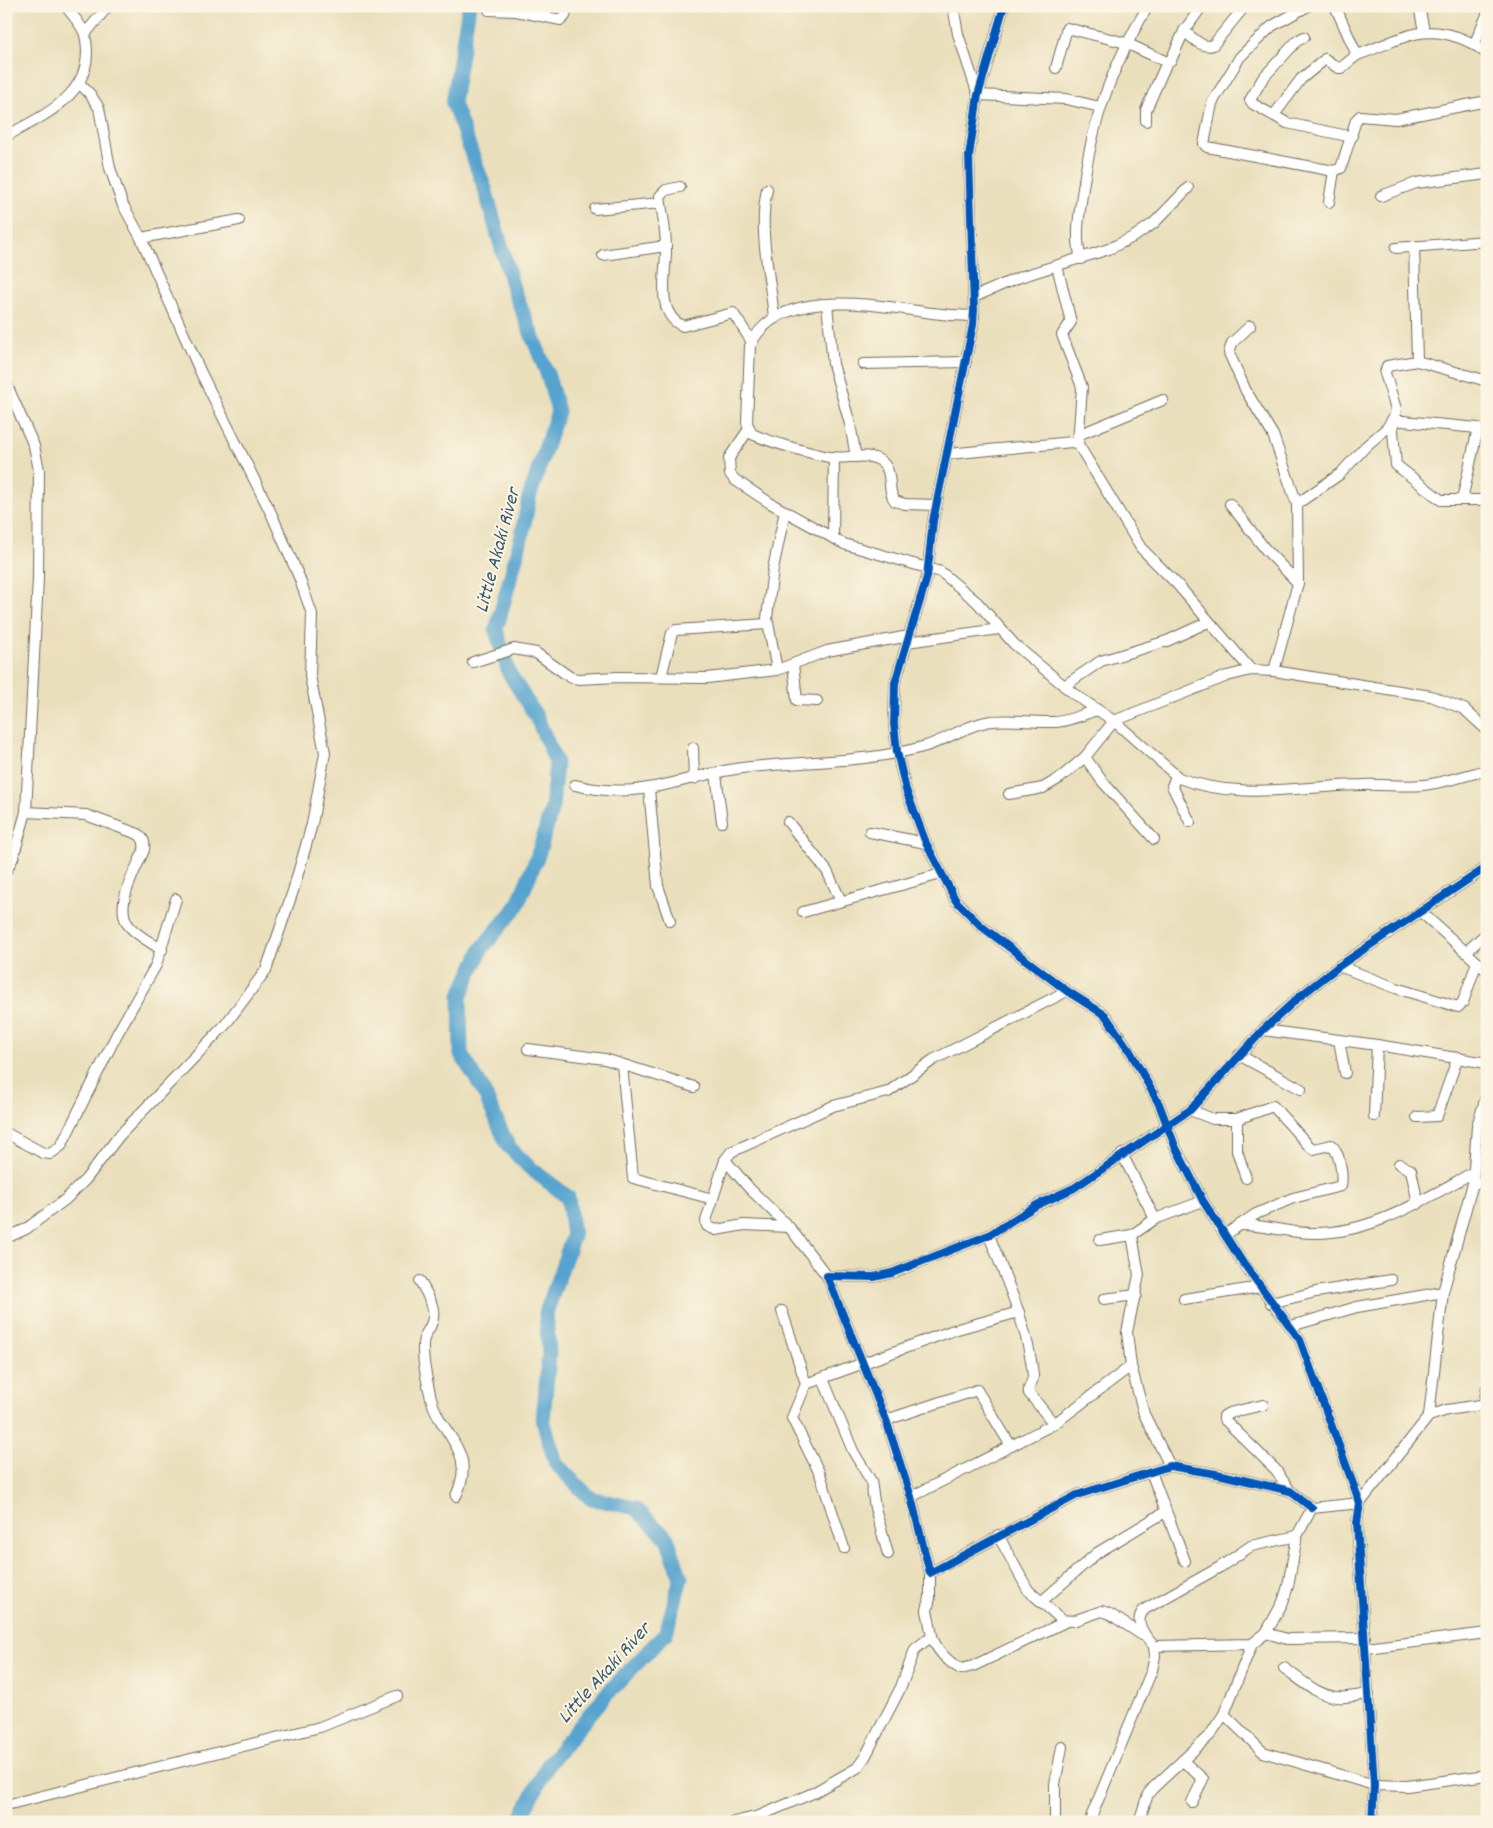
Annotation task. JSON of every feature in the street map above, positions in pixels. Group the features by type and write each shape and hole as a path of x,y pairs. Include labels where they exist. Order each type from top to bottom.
{"street":[{"path":"6,136 54,110 80,84 85,66 85,34 66,6"},
{"path":"85,34 108,6"},
{"path":"489,10 516,11 561,20 565,16 567,6"},
{"path":"953,6 958,34 978,95"},
{"path":"1004,6 978,95 968,170 974,316 948,454 936,505 928,570 895,683 894,724 897,752 906,790 926,843 956,901 968,915 1066,990 1093,1006 1113,1024 1144,1074 1184,1167 1203,1201 1260,1288 1291,1326 1306,1354 1360,1503 1357,1524 1374,1785 1372,1822"},
{"path":"1081,259 1078,243 1079,219 1088,154 1100,107 1126,43 1148,6"},
{"path":"1146,120 1146,110 1167,62 1170,60 1184,31 1202,6"},
{"path":"1184,31 1204,46 1213,45 1245,6"},
{"path":"1308,6 1272,26 1240,57 1212,103 1204,144 1207,147 1334,171 1341,168 1356,120 1360,116 1396,119 1487,102"},
{"path":"1335,6 1357,55"},
{"path":"1419,6 1424,31"},
{"path":"1474,45 1487,15"},
{"path":"1056,68 1067,28 1126,43 1167,62"},
{"path":"1274,115 1301,79 1326,59 1338,68 1341,68 1357,55 1424,31 1449,34 1474,45 1487,54"},
{"path":"1304,37 1297,41 1263,78 1250,97 1253,104 1286,123 1352,137"},
{"path":"6,1238 26,1229 66,1199 79,1186 119,1136 225,1025 266,970 293,892 312,824 325,754 310,676 312,614 299,577 271,513 201,373 141,238 115,187 99,108 90,94 80,84"},
{"path":"978,95 1066,99 1100,107"},
{"path":"1329,202 1334,171"},
{"path":"1381,196 1416,183 1487,174"},
{"path":"680,188 662,192 661,203 666,246 665,304 679,325 687,326 733,313 752,342"},
{"path":"974,297 1020,276 1109,249 1143,231 1188,188"},
{"path":"767,189 763,211 763,243 774,318"},
{"path":"595,209 661,203"},
{"path":"141,238 239,220"},
{"path":"1396,248 1487,241"},
{"path":"603,255 666,246"},
{"path":"1414,246 1417,360"},
{"path":"1057,266 1071,322 1062,334 1082,387 1078,439 1141,548 1176,584 1251,670"},
{"path":"936,505 905,504 896,500 892,494 890,476 880,460 834,457 758,436 749,429 747,423 750,390 749,354 752,342 774,318 799,307 850,304 886,306 933,314 974,316"},
{"path":"827,306 833,364 850,424 856,457"},
{"path":"1250,326 1232,343 1229,353 1246,391 1273,435 1297,504 1298,583 1274,671"},
{"path":"1297,504 1340,474 1392,420 1396,409 1385,369 1391,364 1417,360 1487,381"},
{"path":"863,364 966,362"},
{"path":"6,383 34,446 39,470 38,579 26,812 13,858 6,871"},
{"path":"948,454 1072,442 1163,400"},
{"path":"1392,420 1396,465 1441,500 1487,500"},
{"path":"1392,420 1478,428 1462,500"},
{"path":"749,429 729,458 730,474 735,480 833,538 928,570 941,572 977,602 1014,644 1064,686 1114,721 1176,776 1191,783 1225,788 1289,790 1361,785 1425,785 1487,770"},
{"path":"833,538 834,457"},
{"path":"1230,504 1266,550 1298,583"},
{"path":"777,670 767,624 773,570 785,511"},
{"path":"1064,686 1101,662 1166,641 1208,622"},
{"path":"661,678 672,633 676,630 767,624"},
{"path":"476,660 514,649 536,653 570,677 578,680 707,678 777,670 827,652 908,639 999,629"},
{"path":"793,664 797,700 817,701"},
{"path":"1009,794 1043,788 1060,778 1085,757 1114,721 1227,676 1251,670 1274,671 1431,696 1464,709 1487,730"},
{"path":"575,785 619,792 649,789 743,768 897,752 928,746 985,722 1034,720 1055,722 1097,710"},
{"path":"692,748 694,779"},
{"path":"1085,757 1102,781 1154,839"},
{"path":"716,774 722,822"},
{"path":"1176,776 1172,786 1190,822"},
{"path":"649,789 658,886 670,921"},
{"path":"26,812 86,815 142,837 145,843 144,850 127,892 124,912 130,927 162,950"},
{"path":"788,822 827,871 841,901"},
{"path":"870,832 926,843"},
{"path":"827,1276 874,1277 892,1273 988,1235 1038,1205 1074,1188 1190,1110 1263,1030 1299,997 1339,966 1487,867"},
{"path":"803,912 941,874"},
{"path":"6,1133 43,1153 50,1154 61,1146 162,950 176,899"},
{"path":"1421,912 1487,971"},
{"path":"1466,951 1487,933"},
{"path":"1339,966 1396,988 1458,1007 1463,1002 1477,962"},
{"path":"789,1227 750,1225 710,1229 706,1221 725,1160 739,1147 833,1106 888,1092 934,1060 1066,990"},
{"path":"1263,1030 1377,1045 1487,1063"},
{"path":"1339,1040 1345,1072"},
{"path":"1374,1116 1377,1045"},
{"path":"528,1049 605,1059 694,1087"},
{"path":"1239,1055 1301,1089"},
{"path":"1417,1117 1437,1116 1458,1057"},
{"path":"622,1064 633,1178 713,1199"},
{"path":"1263,1405 1229,1413 1224,1416 1224,1419 1276,1470 1290,1491 1312,1508 1360,1503 1429,1416 1443,1292 1472,1178 1487,1094"},
{"path":"1190,1110 1213,1120 1237,1119 1273,1106 1309,1146 1314,1148 1334,1146 1342,1182 1341,1186 1286,1201 1256,1214 1224,1234"},
{"path":"1237,1119 1237,1152 1246,1178"},
{"path":"1122,1154 1154,1218"},
{"path":"725,1160 750,1190 789,1227 827,1276 864,1362 886,1420 911,1497 930,1572 928,1610 932,1636 934,1644 941,1653 960,1669 973,1666 1067,1622 1102,1611 1110,1614 1142,1635 1154,1646 1252,1644"},
{"path":"1398,1164 1411,1170 1418,1204"},
{"path":"1241,1225 1270,1226 1310,1233 1334,1233 1366,1226 1472,1178 1487,1183"},
{"path":"1100,1240 1132,1235 1154,1218 1203,1201"},
{"path":"988,1235 1018,1312 1033,1377 1029,1393 1054,1424"},
{"path":"1132,1235 1138,1276 1136,1295 1127,1332 1131,1366 1144,1414 1170,1466"},
{"path":"1271,1303 1335,1289 1391,1280"},
{"path":"420,1281 433,1305 435,1315 423,1344 431,1398 434,1408 458,1449 464,1472 456,1496"},
{"path":"1184,1299 1260,1288"},
{"path":"1291,1326 1357,1307 1443,1292"},
{"path":"1104,1299 1136,1295"},
{"path":"782,1311 806,1384 792,1418 820,1474 844,1548"},
{"path":"806,1384 954,1330 1018,1312"},
{"path":"911,1497 1054,1424 1086,1402 1131,1366"},
{"path":"823,1379 853,1451 871,1482 875,1508 888,1554"},
{"path":"1429,1416 1447,1410 1486,1406 1487,1388"},
{"path":"886,1420 977,1390 1010,1446"},
{"path":"930,1572 1077,1495 1170,1466 1222,1475 1290,1491"},
{"path":"1151,1472 1185,1561"},
{"path":"1139,1822 1148,1794 1210,1735 1224,1714 1252,1644 1266,1633 1283,1602 1288,1586 1297,1536 1312,1508"},
{"path":"1041,1602 1096,1553 1165,1512"},
{"path":"998,1536 1022,1582 1041,1602 1067,1622"},
{"path":"1142,1635 1140,1620 1141,1613 1145,1609 1220,1567 1252,1546 1297,1536"},
{"path":"1266,1633 1287,1639 1366,1643 1487,1633"},
{"path":"734,1822 759,1816 812,1794 857,1768 865,1757 901,1687 915,1649 932,1636"},
{"path":"1088,1822 1152,1670 1154,1646"},
{"path":"1284,1668 1320,1693 1328,1696 1369,1694"},
{"path":"6,1805 320,1727 397,1696"},
{"path":"1224,1714 1263,1752 1374,1785 1407,1786 1487,1775"},
{"path":"1056,1822 1055,1784 1062,1747"},
{"path":"1183,1761 1203,1779 1192,1802"}],"waterway":[{"name":"Little Akaki River","path":"469,6 453,103 485,189 513,288 547,373 558,411 529,498 522,535 496,630 509,673 536,716 556,762 552,808 538,855 517,906 482,948 460,996 461,1054 482,1088 508,1146 529,1167 568,1197 573,1236 546,1313 549,1355 543,1420 556,1464 590,1498 635,1508 667,1538 681,1578 666,1633 605,1696 549,1763 519,1822"}],"cycle path":[{"path":"1004,6 978,95 969,156 973,325 933,521 927,577 895,683 894,724 897,752 906,790 926,843 956,901 981,926 1067,991 1105,1015 1131,1053 1159,1104 1175,1146 1203,1201 1239,1257 1300,1340 1360,1503 1357,1523 1374,1785 1372,1822"},
{"path":"1312,1508 1290,1491 1222,1475 1170,1466 1077,1495 930,1573 911,1497 886,1420 827,1276 874,1277 892,1273 989,1235 1037,1205 1074,1188 1190,1110 1263,1030 1299,997 1339,966 1487,867"}]}
